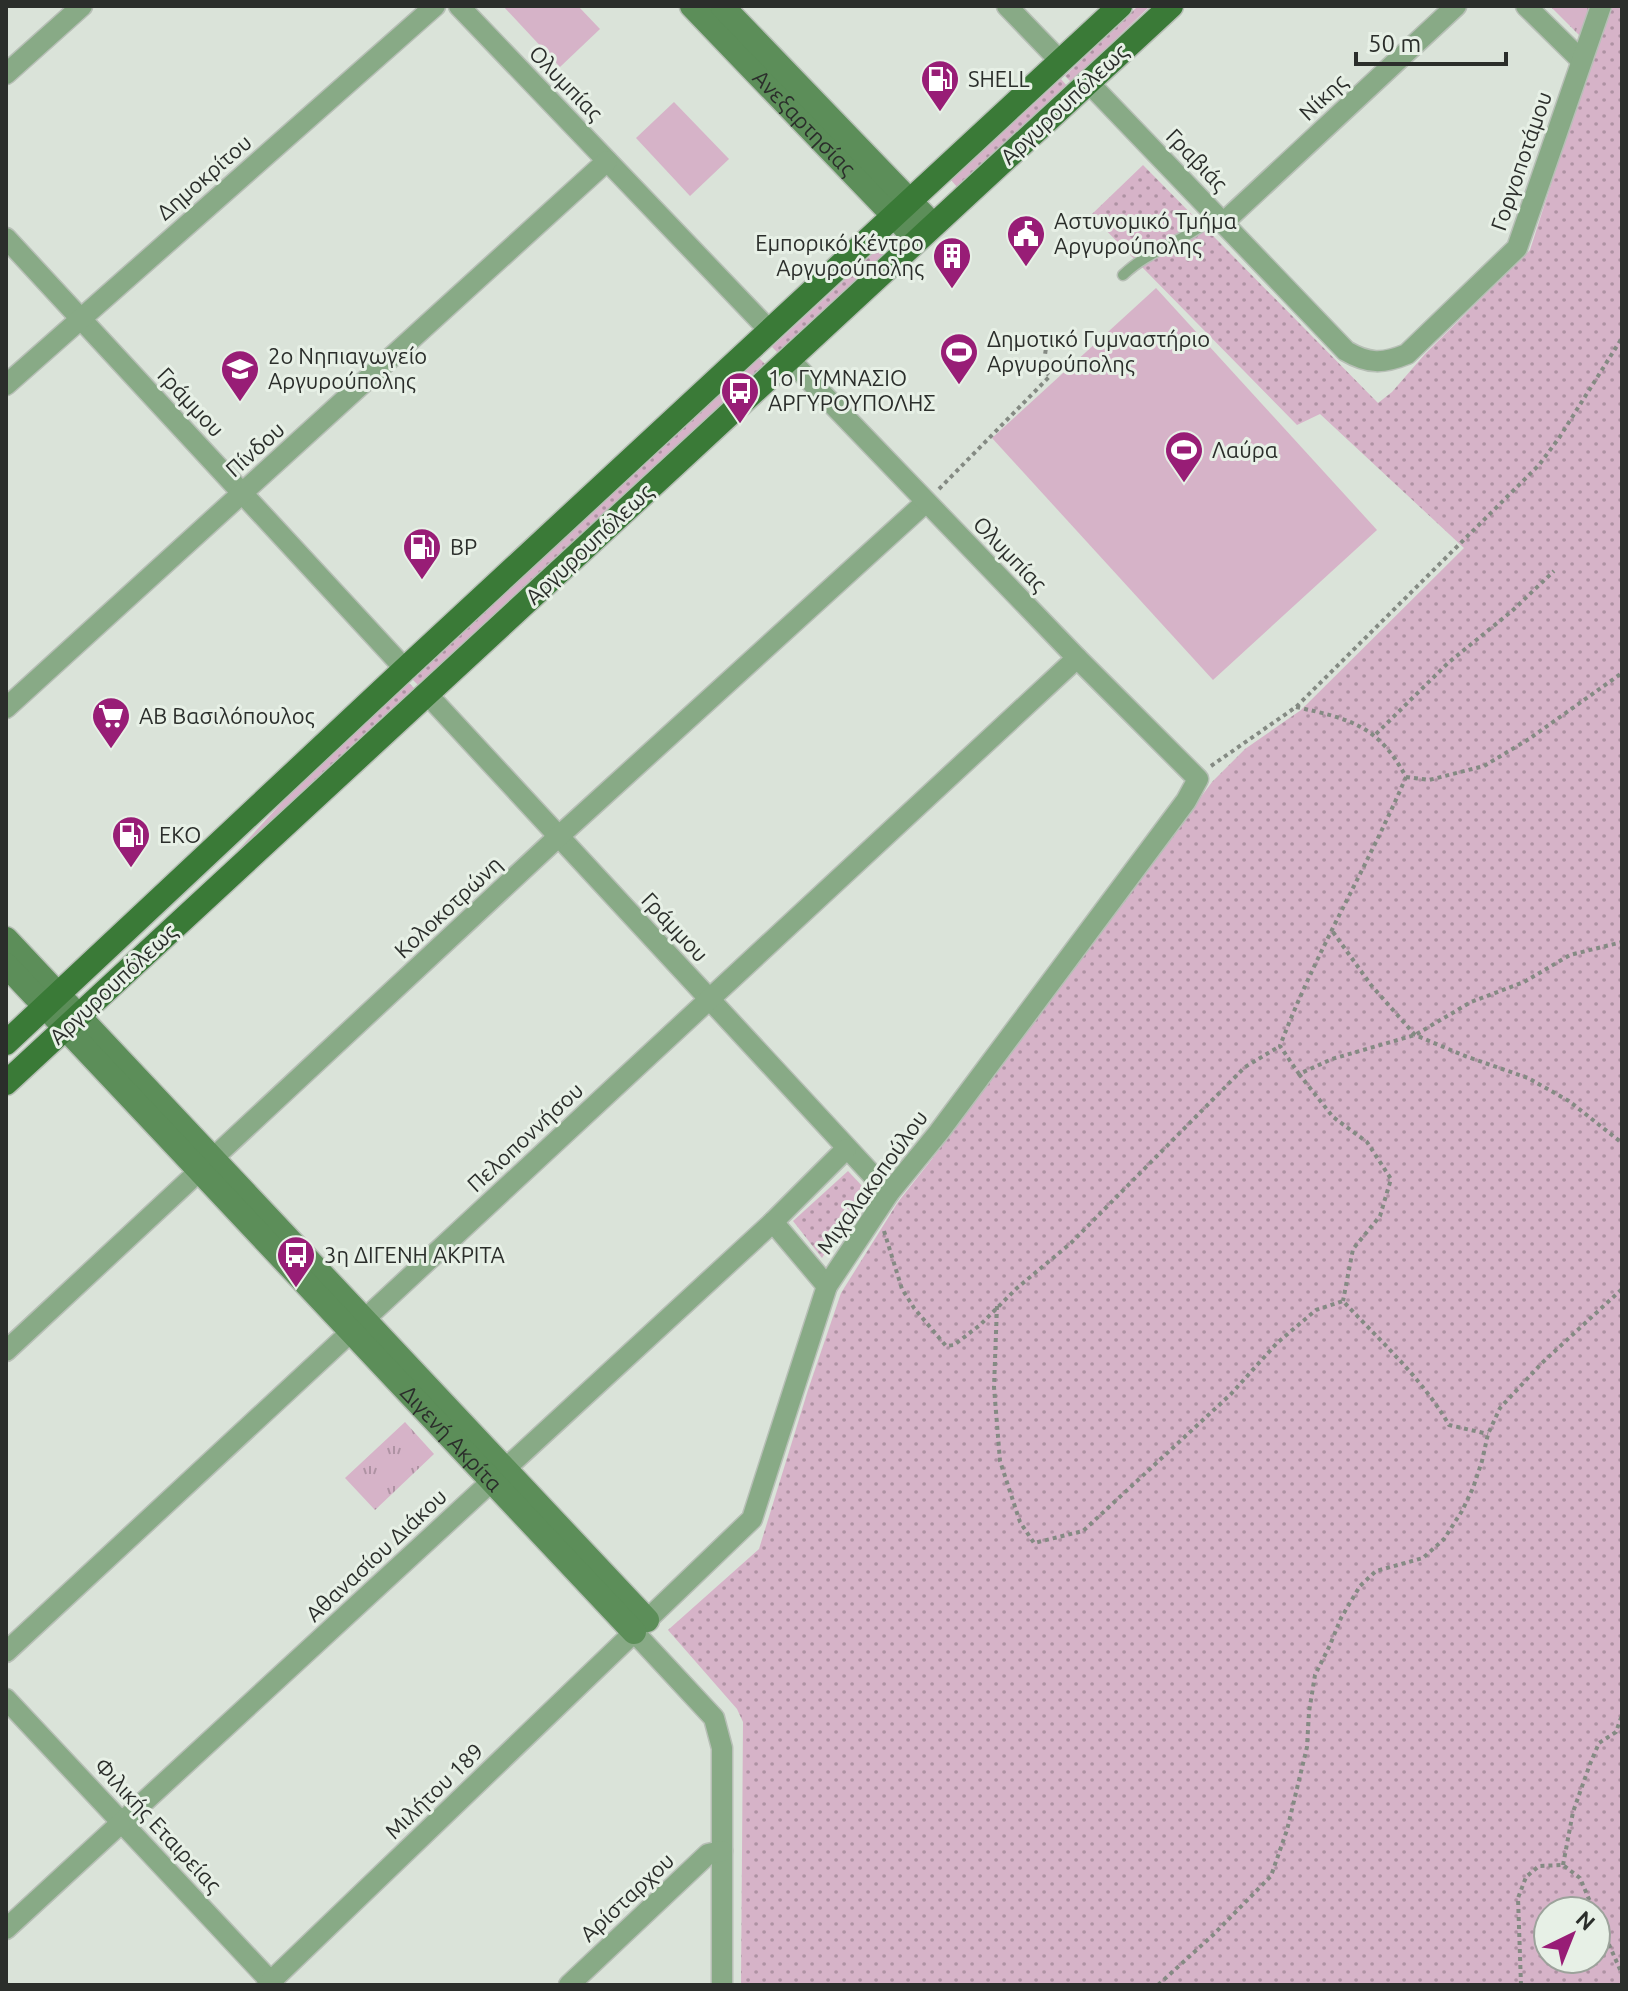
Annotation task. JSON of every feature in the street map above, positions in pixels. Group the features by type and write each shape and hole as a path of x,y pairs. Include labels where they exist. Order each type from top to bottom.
{"main road":[{"name":"Αργυρουπόλεως","path":"6,1043 1120,6"},
{"name":"Αργυρουπόλεως","path":"6,1083 1171,6"}],"street":[{"path":"6,74 82,6"},
{"name":"Δημοκρίτου","path":"6,385 435,6"},
{"name":"Ολυμπίας","path":"459,6 771,332"},
{"name":"Ανεξαρτησίας","path":"692,6 925,233"},
{"name":"Ανεξαρτησίας","path":"722,6 902,209"},
{"path":"1007,6 1061,62"},
{"name":"Νίκης","path":"1220,218 1456,6"},
{"path":"1526,6 1581,60"},
{"name":"Γοργοποτάμου","path":"1377,361 1392,360 1407,354 1517,248 1601,6"},
{"name":"Γραβιάς","path":"1088,82 1346,351 1361,360 1377,361"},
{"name":"Πίνδου","path":"6,708 607,161"},
{"name":"Γράμμου","path":"6,238 405,669"},
{"name":"Ολυμπίας","path":"789,359 1198,779"},
{"name":"Κολοκοτρώνη","path":"6,1351 558,837 926,502"},
{"name":"Πελοποννήσου","path":"6,1652 1077,658"},
{"name":"Γράμμου","path":"427,694 889,1193"},
{"name":"Μιχαλακοπούλου","path":"640,1626 752,1519 827,1286 889,1193 939,1132 1186,801 1198,779"},
{"name":"Διγενή Ακρίτα","path":"6,939 52,1001 640,1626 714,1718 722,1748 722,1985"},
{"name":"Διγενή Ακρίτα","path":"6,965 52,1001"},
{"name":"Αθανασίου Διάκου","path":"6,1929 773,1222 846,1149"},
{"path":"773,1222 827,1286"},
{"name":"Μιλήτου 189","path":"270,1984 640,1626"},
{"name":"Φιλικής Εταιρείας","path":"6,1699 270,1984"},
{"name":"Αρίσταρχου","path":"569,1985 708,1854 722,1851"}],"lane":[{"path":"1123,275 1136,262 1220,218"}],"path":[{"path":"1198,779 1296,707 1549,454 1622,338"},
{"path":"926,502 1050,376 1043,370 1047,340"},
{"path":"1375,735 1448,663 1512,611 1554,571"},
{"path":"1406,777 1429,780 1484,766 1529,739 1622,673"},
{"path":"1296,707 1342,717 1375,735 1394,756 1406,777"},
{"path":"872,1217 887,1236 902,1289 946,1346 954,1345 972,1332 997,1306 1071,1243 1245,1067 1280,1046 1292,1014 1406,777"},
{"path":"1333,932 1371,985 1415,1035 1528,1078 1569,1101 1622,1143"},
{"path":"1299,1074 1332,1059 1415,1035 1471,1002 1524,982 1570,955 1622,942"},
{"path":"1280,1046 1333,1117 1367,1142 1391,1179 1380,1216 1353,1249 1343,1301"},
{"path":"1158,1985 1271,1876 1287,1830 1307,1747 1315,1675 1341,1618 1360,1586 1376,1571 1423,1558 1444,1539 1473,1488 1488,1434 1500,1408 1542,1363 1622,1289"},
{"path":"997,1306 994,1387 1000,1461 1020,1522 1034,1543 1083,1531 1231,1394 1277,1343 1316,1310 1343,1301"},
{"path":"1343,1301 1435,1401 1449,1425 1488,1434"},
{"path":"1563,1865 1573,1812 1590,1764 1599,1743 1616,1732 1622,1715"},
{"path":"1521,1985 1518,1898 1526,1877 1539,1866 1563,1865 1580,1878 1587,1895"},
{"path":"1612,1951 1622,1974"}],"green space":[{"path":"503,6 578,6 600,29 560,67"},
{"path":"1138,6 1150,6 1071,82 1065,76"},
{"path":"1550,6 1592,6 1582,38"},
{"path":"1608,6 1622,6 1622,1985 741,1985 743,1722 737,1709 668,1630 759,1549 841,1293 898,1202 1212,782 1245,749 1301,710 1464,548 1320,414 1297,425 1091,215 1143,165 1378,403 1392,392 1425,354 1530,250"},
{"path":"1061,79 1067,86 957,187 951,180"},
{"path":"674,102 729,159 690,196 636,138"},
{"path":"881,246 887,252 778,353 772,347"},
{"name":"Λαύρα","path":"1156,288 1377,530 1213,680 992,438"},
{"path":"759,358 765,364 418,685 412,679"},
{"path":"409,683 415,689 228,861 299,784"},
{"path":"848,1171 864,1188 822,1258 793,1221"},
{"path":"405,1422 434,1454 375,1510 345,1478"}],"place":[{"name":"SHELL","path":"940,113"},
{"name":"Αστυνομικό Τμήμα Αργυρούπολης","path":"1026,268"},
{"name":"Εμπορικό Κέντρο Αργυρούπολης","path":"952,290"},
{"name":"Δημοτικό Γυμναστήριο Αργυρούπολης","path":"959,386"},
{"name":"2ο Νηπιαγωγείο Αργυρούπολης","path":"240,403"},
{"name":"1ο ΓΥΜΝΑΣΙΟ ΑΡΓΥΡΟΥΠΟΛΗΣ","path":"740,425"},
{"name":"Λαύρα","path":"1184,484"},
{"name":"BP","path":"422,581"},
{"name":"ΑΒ Βασιλόπουλος","path":"111,750"},
{"name":"ΕΚΟ","path":"131,869"},
{"name":"3η ΔΙΓΕΝΗ ΑΚΡΙΤΑ","path":"296,1289"}]}
